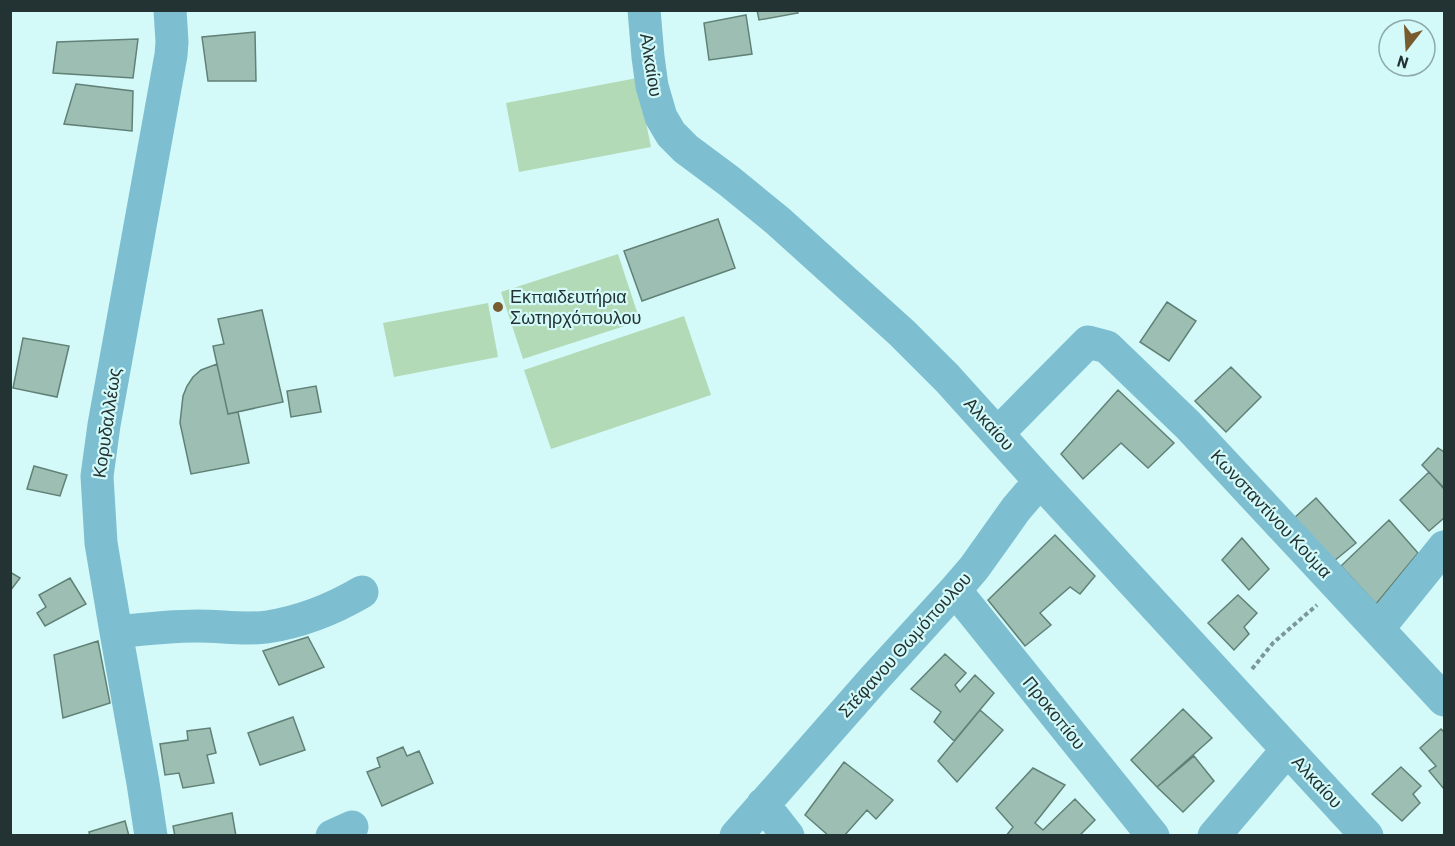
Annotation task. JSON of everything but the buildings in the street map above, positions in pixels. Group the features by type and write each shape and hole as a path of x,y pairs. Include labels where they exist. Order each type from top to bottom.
{"street":[{"name":"Κορυδαλλέως","path":"151,836 101,543 98,465 171,55 170,10"},
{"name":"Αλκαίου","path":"644,10 652,86 661,117 671,134 778,221 902,333 962,393 1040,481 1367,836"},
{"name":"Κωνσταντίνου Κούμα","path":"998,433 1088,342 1107,347 1188,424 1444,700"},
{"name":"Στέφανου Θωμόπουλου","path":"736,836 955,590 1040,481"},
{"path":"1378,629 1444,547"},
{"name":"Προκοπίου","path":"955,590 1153,836"},
{"path":"116,632 166,627 268,627 321,612 362,592"},
{"path":"1214,836 1287,750"},
{"path":"764,804 788,836"}],"path":[{"path":"1234,690 1273,643 1338,587"}],"green space":[{"path":"637,78 651,147 519,172 506,103"},
{"path":"618,254 640,321 523,359 501,292"},
{"path":"488,303 498,357 394,377 383,323"},
{"path":"684,316 711,395 551,449 524,370"}],"place":[{"name":"Εκπαιδευτήρια Σωτηρχόπουλου","path":"498,307"}]}
